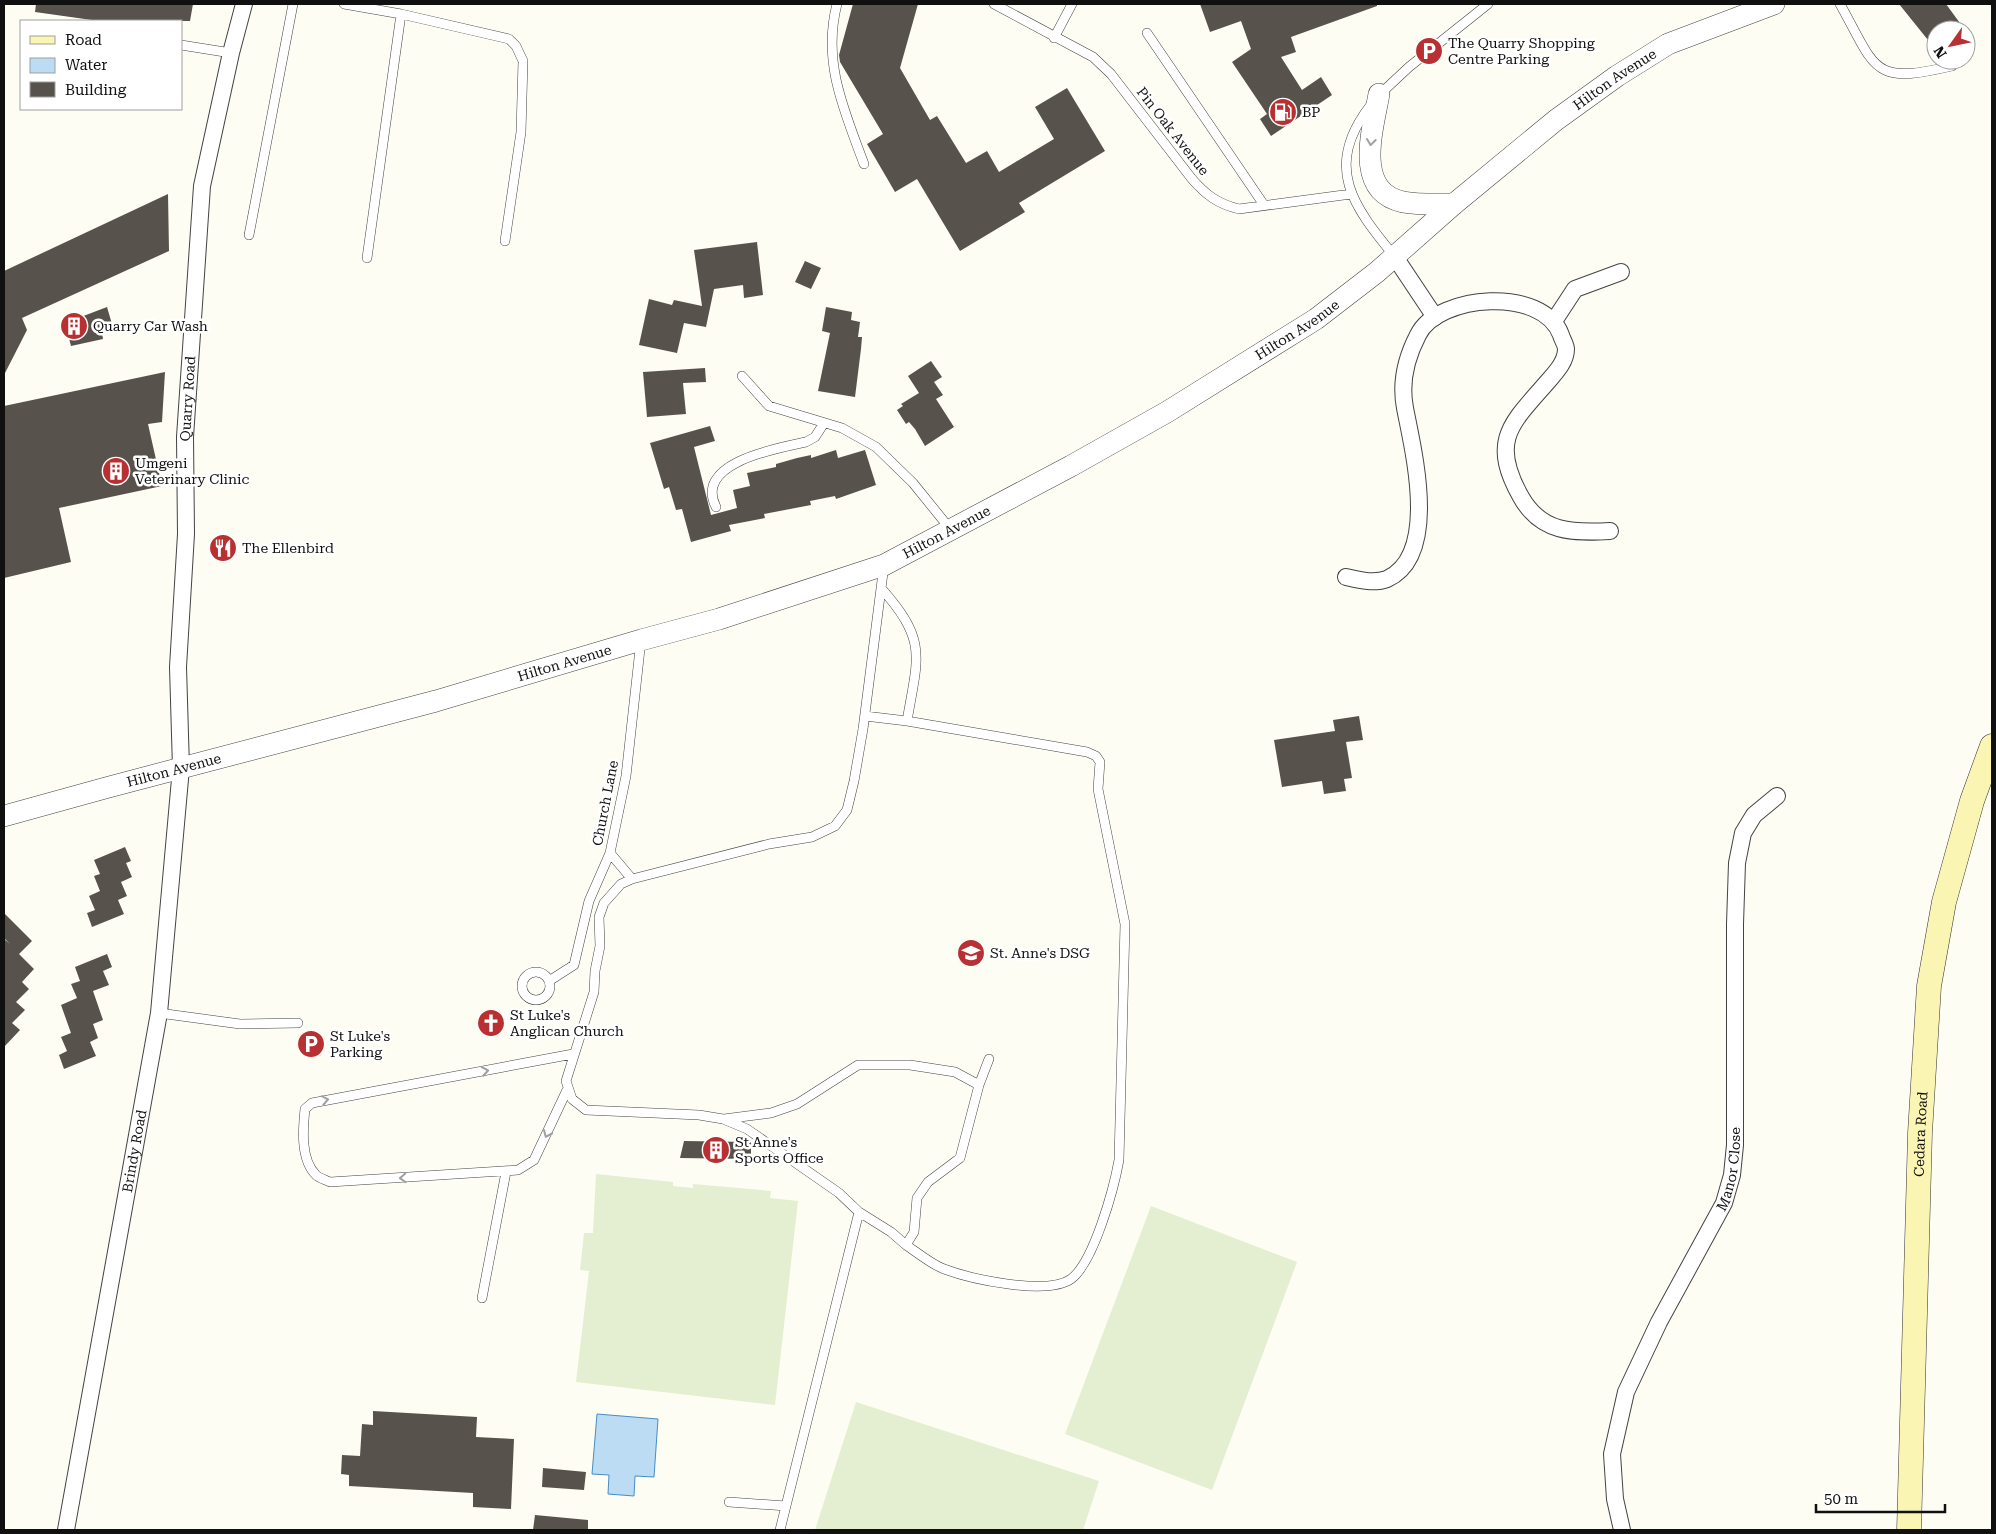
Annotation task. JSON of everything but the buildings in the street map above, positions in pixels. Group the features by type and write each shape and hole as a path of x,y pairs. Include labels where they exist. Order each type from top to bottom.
{"main road":[{"name":"Cedara Road","path":"1908,1530 1920,1133 1929,986 1944,902 1972,801 1992,746"}],"street":[{"name":"Quarry Road","path":"181,768 178,667 186,534 185,437 202,186 231,53 244,4"},
{"name":"Hilton Avenue","path":"4,816 436,701 641,640 719,619 884,565 1071,466 1167,412 1316,318 1395,258 1454,204 1556,120 1617,76 1668,44 1774,4"},
{"path":"1379,94 1369,164 1374,181 1384,195 1403,202 1454,204"},
{"path":"1395,258 1435,317"},
{"path":"1554,321 1563,310 1568,296 1575,289 1621,272"},
{"path":"1346,577 1371,582 1387,579 1406,562 1413,546 1420,519 1417,472 1404,403 1404,374 1408,354 1419,332 1435,317 1464,306 1490,300 1516,302 1534,308 1554,321 1566,349 1561,366 1527,403 1507,434 1504,452 1510,479 1526,507 1549,525 1573,532 1610,531"},
{"name":"Brindy Road","path":"66,1530 159,1013 181,768"},
{"name":"Manor Close","path":"1622,1530 1615,1499 1612,1454 1626,1392 1659,1322 1724,1202 1732,1175 1735,1145 1735,924 1737,864 1743,833 1754,815 1777,796"}],"lane":[{"path":"249,235 293,4"},
{"path":"344,4 401,14 508,39 520,51 523,60 521,132 505,241"},
{"path":"837,4 831,49 839,98 864,164"},
{"name":"Pin Oak Avenue","path":"994,4 1054,38 1093,57 1112,74 1205,193 1221,205 1238,209 1350,194"},
{"path":"1054,38 1072,4"},
{"path":"1395,258 1350,194 1344,168 1351,142 1362,118 1379,94 1409,67 1488,4"},
{"path":"1840,4 1877,67 1887,72 1919,74 1936,70"},
{"path":"367,258 401,14"},
{"path":"1147,33 1264,206"},
{"path":"182,46 231,53"},
{"path":"742,376 770,406 851,432 876,446 913,483 951,530"},
{"path":"716,507 713,500 713,488 721,474 749,456 806,442 815,437 824,423"},
{"path":"864,716 907,721 1087,752 1096,756 1100,762 1098,789 1125,924 1119,1160 1114,1188 1088,1255 1071,1279 1054,1285 1033,1288 943,1269 859,1212 839,1193 782,1152 747,1129 723,1119 699,1115 586,1110 578,1106 568,1090 566,1081 573,1054 594,992 602,910 604,903 621,884 632,879 769,844 812,837 835,826 847,810 864,716 884,565"},
{"path":"881,588 901,610 915,642 918,657 907,721"},
{"name":"Church Lane","path":"550,982 574,965 589,901 610,853 626,776 641,640"},
{"path":"610,853 632,879"},
{"path":"159,1013 240,1024 298,1023"},
{"path":"568,1090 534,1160 518,1170 330,1182 316,1175 308,1163 302,1134 305,1109 312,1103 573,1054"},
{"path":"906,1245 914,1232 917,1198 928,1182 960,1158 979,1085 989,1059"},
{"path":"723,1119 771,1113 797,1104 858,1065 910,1065 955,1072 979,1085"},
{"path":"482,1298 506,1172"},
{"path":"780,1530 859,1212"},
{"path":"729,1502 786,1506"}],"green space":[{"path":"596,1174 673,1182 673,1186 693,1188 693,1184 771,1191 770,1198 798,1201 775,1405 576,1382 589,1271 580,1270 584,1233 593,1233"},
{"path":"1151,1206 1297,1262 1212,1490 1065,1434"},
{"path":"856,1402 1099,1481 1083,1530 815,1530"}],"water":[{"path":"597,1414 658,1419 654,1477 635,1476 634,1496 608,1494 609,1475 592,1474"}],"place":[{"name":"The Quarry Shopping Centre Parking","path":"1429,51"},
{"name":"BP","path":"1283,112"},
{"name":"Quarry Car Wash","path":"74,326"},
{"name":"Umgeni Veterinary Clinic","path":"116,471"},
{"name":"The Ellenbird","path":"223,548"},
{"name":"St. Anne's DSG","path":"971,953"},
{"name":"St Luke's Anglican Church","path":"491,1023"},
{"name":"St Luke's Parking","path":"311,1044"},
{"name":"St Anne's Sports Office","path":"716,1150"}]}
